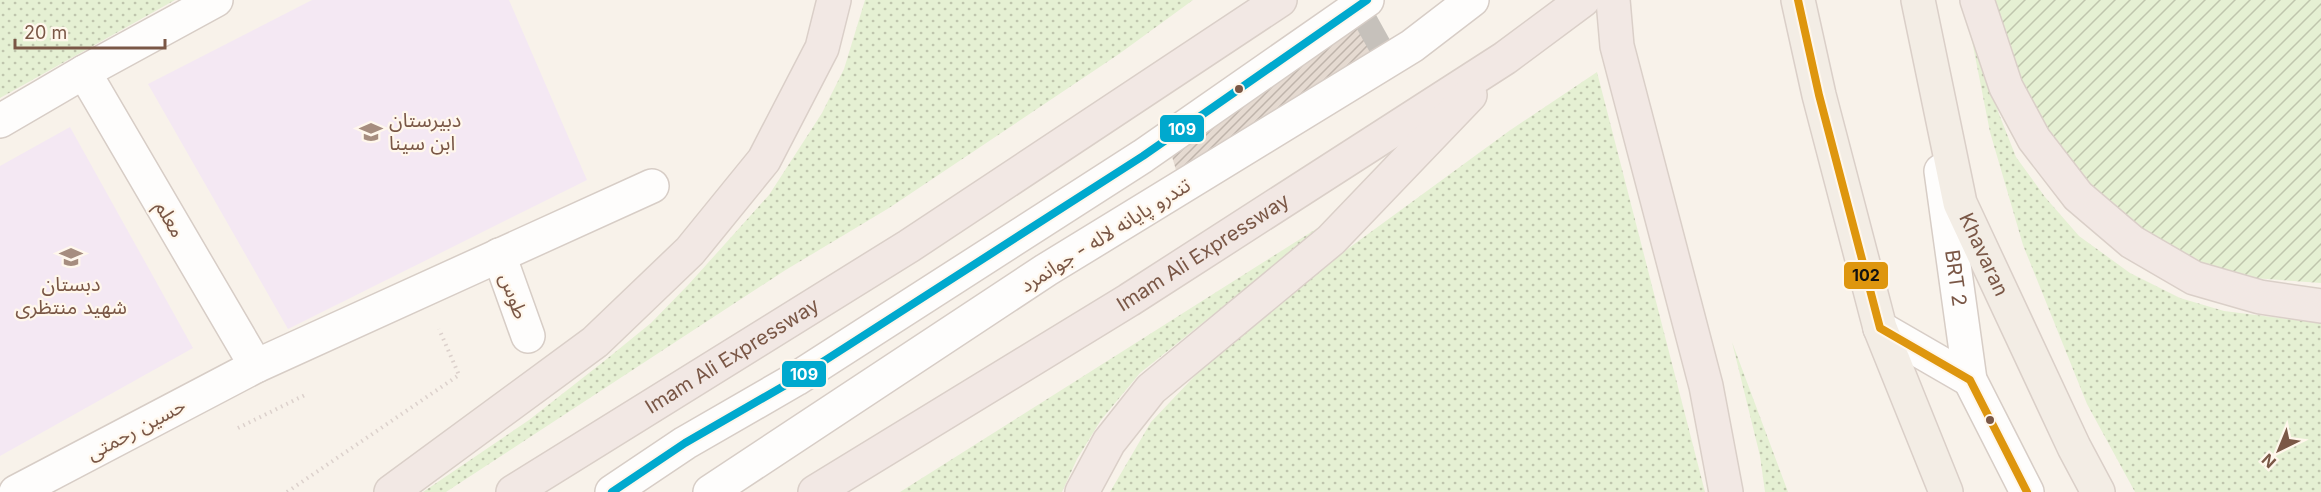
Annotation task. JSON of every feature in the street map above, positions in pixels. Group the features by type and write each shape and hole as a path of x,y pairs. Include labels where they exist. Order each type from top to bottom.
{"highway":[{"path":"392,492 595,342 690,251 764,160 822,48 834,0"},
{"name":"Imam Ali Expressway","path":"513,492 909,246 1280,0"},
{"name":"Imam Ali Expressway","path":"815,492 1129,300 1505,58 1583,0"},
{"path":"1613,0 1617,46 1706,386 1726,492"},
{"path":"1977,0 2006,87 2034,139 2078,196 2132,242 2194,278 2260,297 2321,306"},
{"path":"1082,492 1109,442 1151,389 1331,240 1505,58"}],"main road":[{"path":"1798,0 1819,95 1880,328 1946,492"},
{"name":"Khavaran","path":"1919,8 1960,203 2069,437 2098,492"}],"street":[{"path":"0,121 216,0"},
{"path":"612,492 685,443 796,379 1143,156 1367,0"},
{"name":"تندرو پایانه لاله - جوانمرد","path":"710,492 1046,270 1412,46 1472,0"},
{"name":"BRT 2","path":"1919,8 1970,380 2027,492"},
{"name":"معلم","path":"84,72 256,366"},
{"name":"حسین رحمتی","path":"16,492 256,366 652,186"},
{"name":"طوس","path":"499,255 528,336"},
{"path":"1880,328 1970,380"}],"path":[{"path":"287,492 459,375 439,328 428,334"},
{"path":"236,429 311,392"}],"shaded area":[{"name":"دبیرستان ابن سینا","path":"312,0 509,0 587,180 288,329 148,84"},
{"name":"دبستان شهید منتظری","path":"70,127 193,348 0,456 0,166"}],"green space":[{"path":"0,0 175,0 0,98"},
{"path":"865,0 1193,0 1119,54 889,208 784,271 446,492 423,492 529,420 651,323 769,195 822,113 844,69"},
{"path":"1964,0 1999,114 2016,157 2045,197 2079,236 2130,273 2180,298 2224,311 2321,323 2321,492 2135,492 2087,404 2023,245 1990,132"},
{"path":"1992,0 2321,0 2321,283 2253,278 2195,261 2151,238 2087,185 2059,148 2032,102 2013,62"},
{"path":"1597,72 1705,492 1110,492 1151,422 1226,343 1327,264 1509,131"},
{"path":"1335,217 1140,373 1101,420 1077,459 1062,492 900,492"},
{"path":"1732,342 1788,492 1765,492 1760,456"}],"building":[{"path":"1357,29 1373,58 1181,187 1168,143"}],"transit line":[{"name":"109","path":"612,492 685,443 796,379 1143,156 1367,0"},
{"name":"102","path":"1798,0 1819,95 1880,328 1970,380 2027,492"}],"place":[{"name":"دبیرستان ابن سینا","path":"371,132"},
{"name":"دبستان شهید منتظری","path":"71,257"}]}
